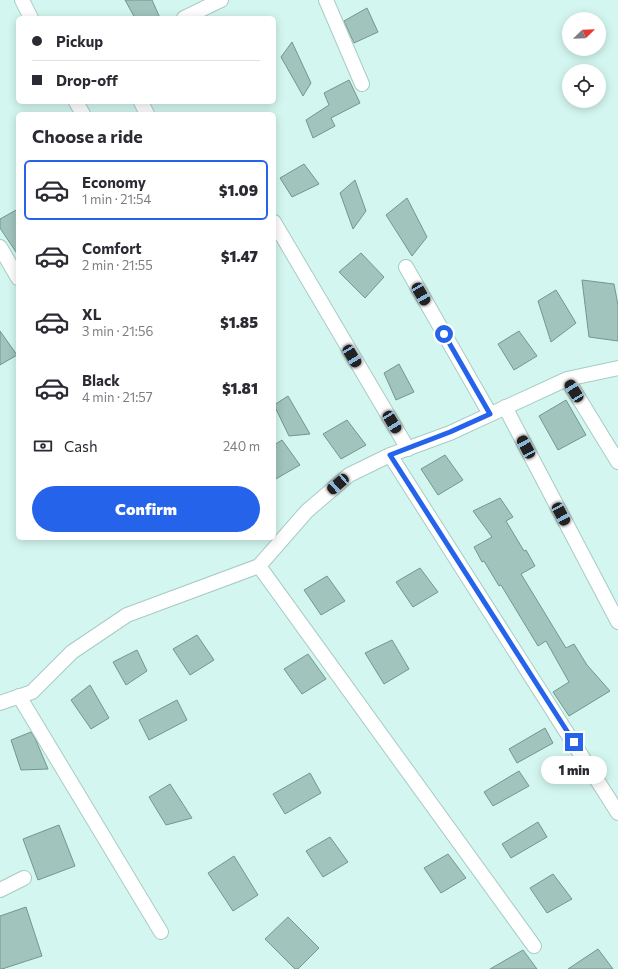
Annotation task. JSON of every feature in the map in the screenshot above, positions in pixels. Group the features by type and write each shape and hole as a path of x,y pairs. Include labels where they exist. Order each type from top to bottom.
{"street":[{"path":"22,0 30,16"},
{"path":"188,16 221,0"},
{"path":"326,0 362,84"},
{"path":"276,225 408,449"},
{"path":"0,247 16,275"},
{"path":"406,267 490,414"},
{"path":"0,703 32,692 72,652 127,614 259,566 307,511 349,475 390,455 450,432 567,379 618,368"},
{"path":"567,379 618,462"},
{"path":"505,407 618,622"},
{"path":"390,455 618,813"},
{"path":"259,566 534,946"},
{"path":"19,696 161,932"},
{"path":"0,890 24,878"}],"building":[{"path":"125,0 152,0 159,16 134,16"},
{"path":"367,8 378,32 354,43 344,21"},
{"path":"292,42 311,83 303,96 281,57"},
{"path":"349,80 360,103 331,118 335,126 313,138 306,120 329,105 324,93"},
{"path":"304,164 319,184 292,197 280,178"},
{"path":"355,180 366,211 353,229 340,193"},
{"path":"407,198 427,237 412,256 386,215"},
{"path":"16,210 16,252 0,228 0,219"},
{"path":"361,253 384,277 365,298 339,272"},
{"path":"582,280 614,284 618,305 618,341 589,337"},
{"path":"556,290 576,323 551,342 538,301"},
{"path":"0,331 16,356 0,365"},
{"path":"519,331 537,356 514,370 498,344"},
{"path":"399,364 414,392 396,400 384,373"},
{"path":"288,396 310,434 289,436 276,409 276,404"},
{"path":"566,400 586,435 558,450 539,416"},
{"path":"347,420 366,445 341,459 323,434"},
{"path":"282,440 300,465 276,479 276,444"},
{"path":"445,455 463,480 438,495 421,469"},
{"path":"500,498 513,517 506,521 535,566 521,574 566,648 574,644 587,665 610,691 569,716 553,692 569,682 546,641 538,646 501,585 499,586 484,561 482,562 474,547 492,537 473,511"},
{"path":"420,568 438,592 413,607 396,582"},
{"path":"327,576 345,601 321,615 304,590"},
{"path":"197,635 214,660 190,675 173,649"},
{"path":"392,640 409,669 384,684 365,653"},
{"path":"137,650 147,671 126,685 113,662"},
{"path":"308,654 326,679 302,694 284,669"},
{"path":"90,685 109,718 91,729 71,700"},
{"path":"177,700 187,720 149,740 139,720"},
{"path":"545,728 553,743 517,763 509,749"},
{"path":"31,732 48,769 21,770 11,740"},
{"path":"519,771 529,786 493,806 484,792"},
{"path":"310,773 321,793 285,814 273,794"},
{"path":"170,784 192,818 166,825 149,797"},
{"path":"538,822 547,837 511,858 502,844"},
{"path":"59,825 75,866 38,880 23,839"},
{"path":"330,837 348,862 323,877 306,851"},
{"path":"448,854 466,878 441,893 424,868"},
{"path":"234,856 258,895 233,911 208,873"},
{"path":"553,874 572,899 547,913 530,888"},
{"path":"26,907 42,956 0,969 0,916"},
{"path":"288,917 319,948 298,969 295,969 265,939"},
{"path":"598,949 613,969 568,969"},
{"path":"523,950 537,969 490,969"}],"route":[{"path":"444,334 490,414 450,432 390,455 574,742"}]}
